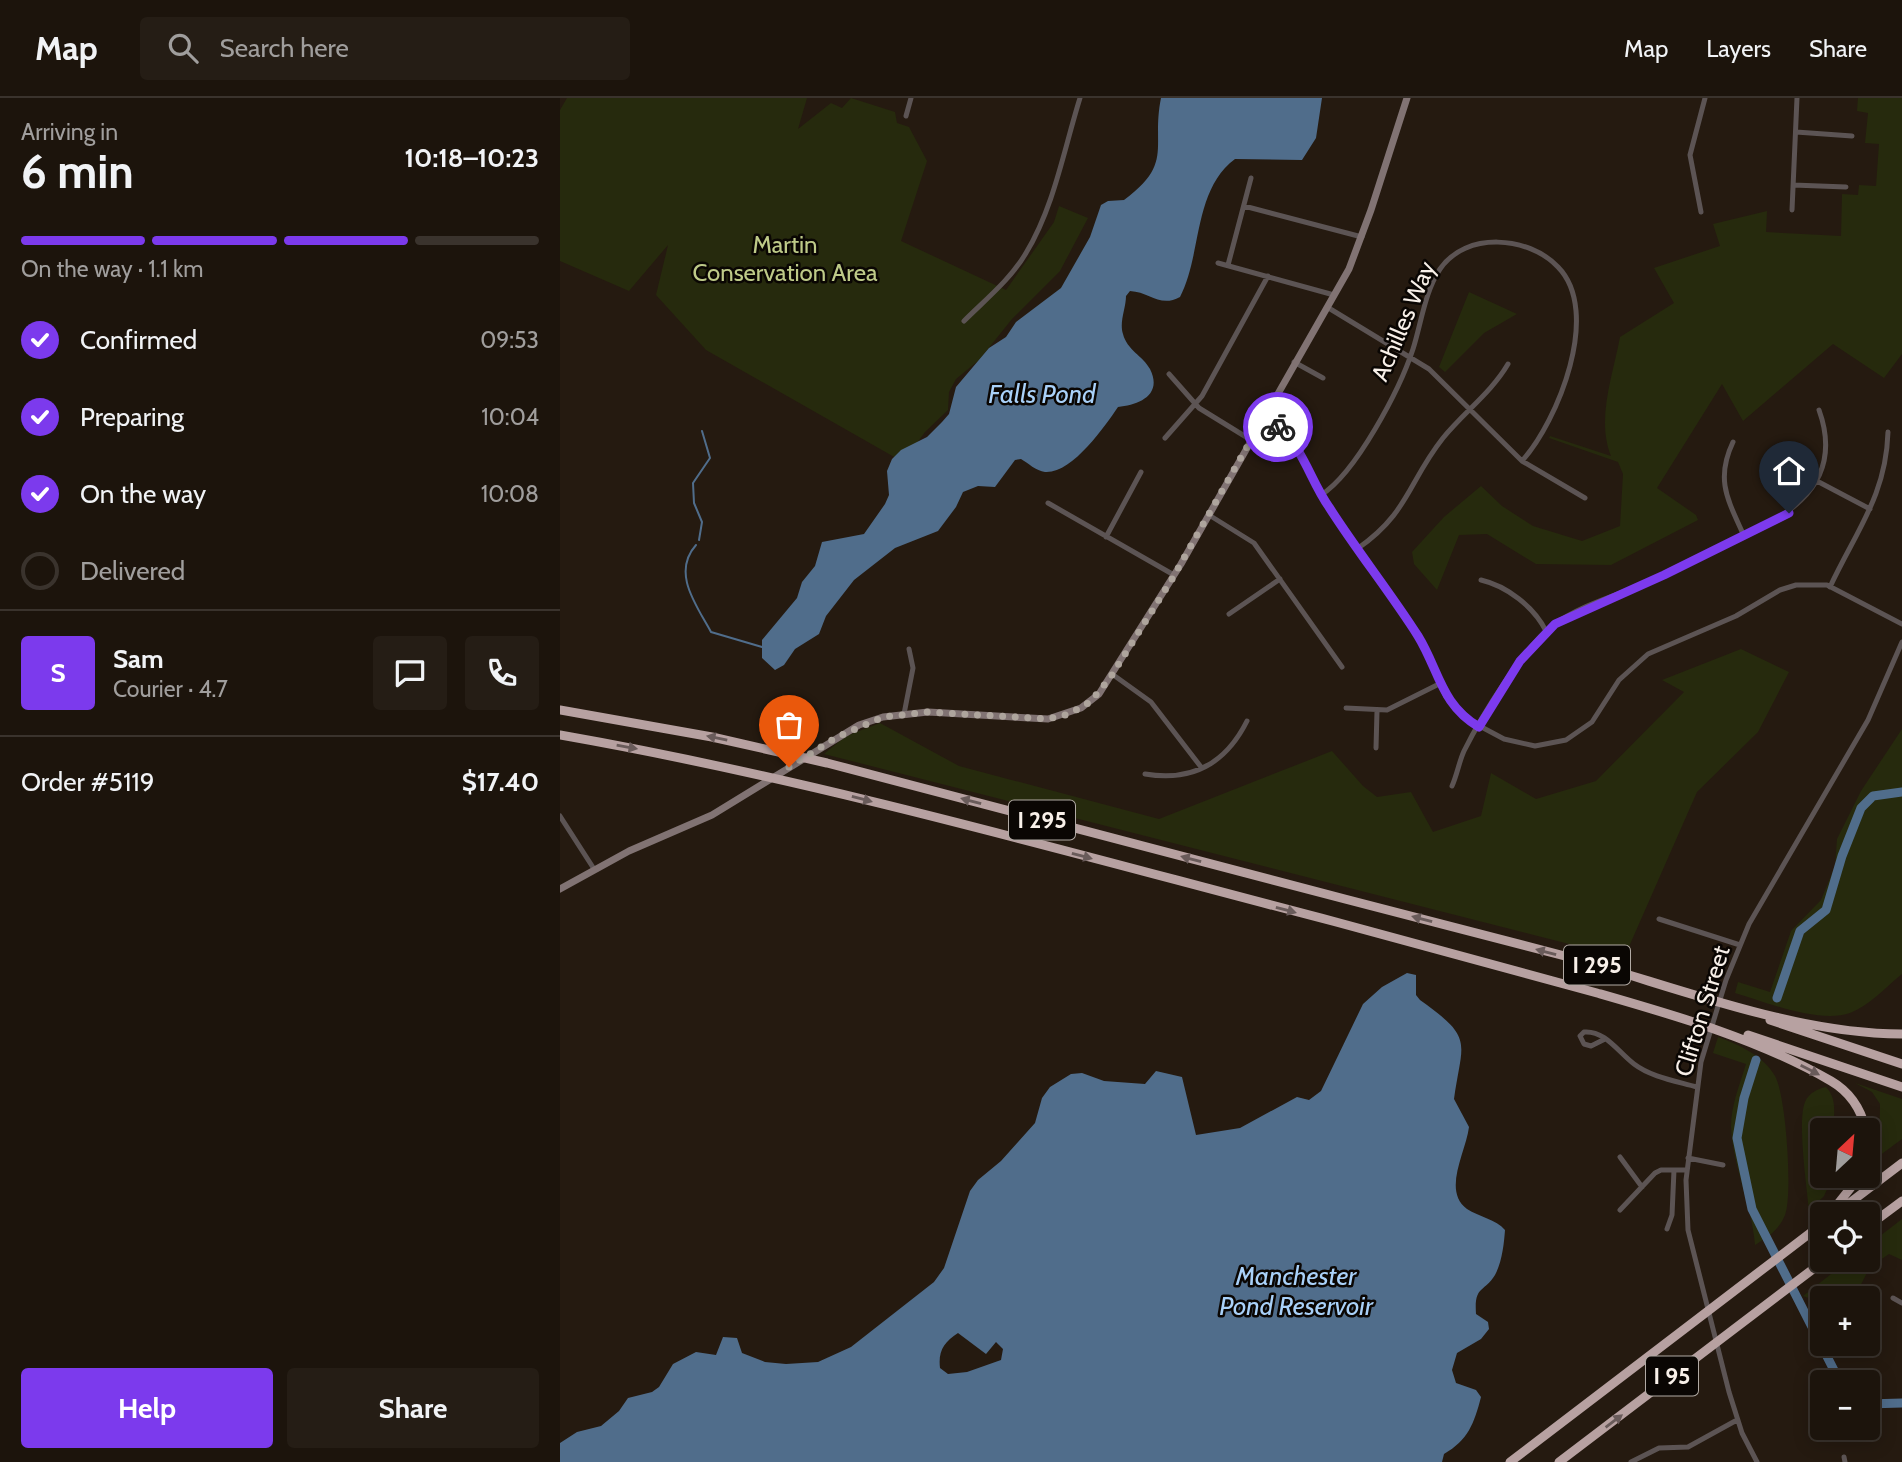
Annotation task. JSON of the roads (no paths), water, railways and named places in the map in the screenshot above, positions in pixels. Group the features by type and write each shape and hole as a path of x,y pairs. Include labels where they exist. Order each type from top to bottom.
{"highway":[{"name":"I 295","path":"560,710 827,763 1620,971 1734,1006"},
{"name":"I 295","path":"560,735 753,771 1477,960 1726,1030"},
{"path":"1734,1006 1827,1027 1902,1034"},
{"path":"1734,1006 1902,1064"},
{"path":"1726,1030 1902,1087"},
{"path":"1726,1030 1838,1086 1856,1105 1861,1118"},
{"path":"1851,1202 1902,1163"},
{"path":"1840,1202 1853,1188"},
{"path":"1880,1217 1902,1201"},
{"name":"I 95","path":"1510,1462 1810,1233"},
{"name":"I 95","path":"1559,1462 1810,1272"}],"street":[{"path":"906,116 911,98"},
{"path":"964,321 996,290 1031,245 1048,203 1080,98"},
{"path":"560,889 594,869 712,815 859,725 904,714 1048,719 1069,714 1090,702 1112,674 1174,575 1334,295 1362,237 1406,98"},
{"path":"1701,212 1690,155 1705,98"},
{"path":"1792,210 1797,98"},
{"path":"1796,132 1852,136"},
{"path":"1228,265 1251,178"},
{"path":"1793,185 1846,187"},
{"path":"1244,206 1362,237"},
{"name":"Achilles Way","path":"1321,495 1348,473 1410,357 1433,282 1440,270 1460,250 1490,242 1510,244 1539,254 1558,267 1576,297 1577,312 1571,353 1552,419 1522,461"},
{"path":"1218,263 1334,295"},
{"path":"1164,438 1196,405 1268,276"},
{"path":"1326,307 1444,380 1522,461 1585,498"},
{"path":"1294,362 1323,378"},
{"path":"1357,549 1396,515 1439,444 1508,364"},
{"path":"1169,374 1196,405 1251,440"},
{"path":"1452,786 1463,754 1479,727 1520,661 1546,631 1571,614 1664,575 1789,513 1815,480 1827,439 1819,410"},
{"path":"1264,417 1299,447 1321,495 1418,636 1439,684 1459,712 1495,736 1527,745 1566,740 1592,722 1619,680 1648,653 1736,617 1780,590 1811,583 1830,587 1902,624"},
{"path":"1830,587 1870,509 1886,469 1888,432"},
{"path":"1733,442 1724,463 1724,486 1744,536"},
{"path":"1106,537 1141,472"},
{"path":"1815,480 1870,509"},
{"path":"1048,503 1174,575"},
{"path":"1209,514 1255,544 1342,667"},
{"path":"1229,614 1280,579"},
{"path":"1481,580 1501,586 1533,611 1546,631"},
{"name":"Clifton Street","path":"1757,1462 1737,1420 1688,1230 1686,1170 1701,1062 1740,945 1763,896 1868,720 1902,642"},
{"path":"904,714 913,668 909,649"},
{"path":"1112,674 1151,702 1201,767"},
{"path":"1346,708 1377,711 1397,707 1439,684"},
{"path":"1376,747 1377,711"},
{"path":"1146,774 1176,776 1201,767 1231,749 1247,721"},
{"path":"560,816 594,869"},
{"path":"1659,919 1740,945"},
{"path":"1605,1039 1643,1070 1697,1087"},
{"path":"1620,1157 1642,1187"},
{"path":"1688,1158 1723,1165"},
{"path":"1667,1229 1672,1215 1674,1170"},
{"path":"1620,1210 1655,1173 1686,1170"},
{"path":"1893,1298 1902,1303"},
{"path":"1631,1462 1659,1448 1688,1447 1737,1420"}],"water":[{"name":"Falls Pond","path":"1161,98 1322,98 1316,138 1302,160 1235,159 1221,172 1205,205 1192,262 1180,297 1167,301 1130,291 1126,296 1122,329 1125,340 1150,369 1153,386 1147,397 1134,404 1118,407 1087,447 1055,471 1045,472 1035,469 1021,459 1015,460 995,487 978,486 963,492 956,507 938,531 895,548 854,580 826,616 819,634 795,649 784,665 775,670 762,658 762,640 797,598 802,582 815,566 822,542 864,534 889,495 887,471 892,459 901,450 927,437 942,422 949,414 956,387 989,348 1006,337 1016,322 1061,288 1090,237 1101,205 1108,201 1124,200 1140,187 1149,175 1158,154"},
{"name":"Manchester Pond Reservoir","path":"1407,973 1416,975 1416,995 1457,1033 1461,1052 1454,1099 1469,1127 1458,1171 1456,1192 1467,1209 1497,1223 1505,1230 1495,1275 1477,1298 1476,1314 1488,1322 1489,1329 1481,1339 1457,1353 1452,1370 1456,1383 1476,1390 1481,1397 1469,1430 1459,1443 1444,1454 1442,1462 560,1462 560,1443 577,1432 601,1426 619,1411 628,1398 652,1392 659,1387 673,1364 696,1352 716,1355 723,1337 737,1338 742,1353 765,1362 786,1364 818,1362 851,1347 934,1282 944,1268 970,1191 1035,1123 1042,1098 1050,1087 1071,1074 1082,1073 1104,1081 1145,1084 1156,1071 1182,1077 1196,1135 1240,1128 1297,1097 1309,1100 1321,1091 1363,1004 1382,987","holes":["958,1333 986,1354 996,1342 1003,1349 1001,1360 967,1372 948,1374 940,1368 943,1347"]}],"waterway":[{"path":"699,540 702,522 694,503 693,483 710,458 702,431"},
{"path":"696,545 689,556 686,578 711,632 762,647"},
{"path":"1777,998 1800,931 1826,910 1842,856 1861,808 1873,796 1902,792"},
{"path":"1756,1060 1744,1098 1737,1138 1752,1209 1834,1370"},
{"path":"1880,1404 1902,1403"}],"park label":[{"name":"Martin Conservation Area","path":"785,258"}]}
